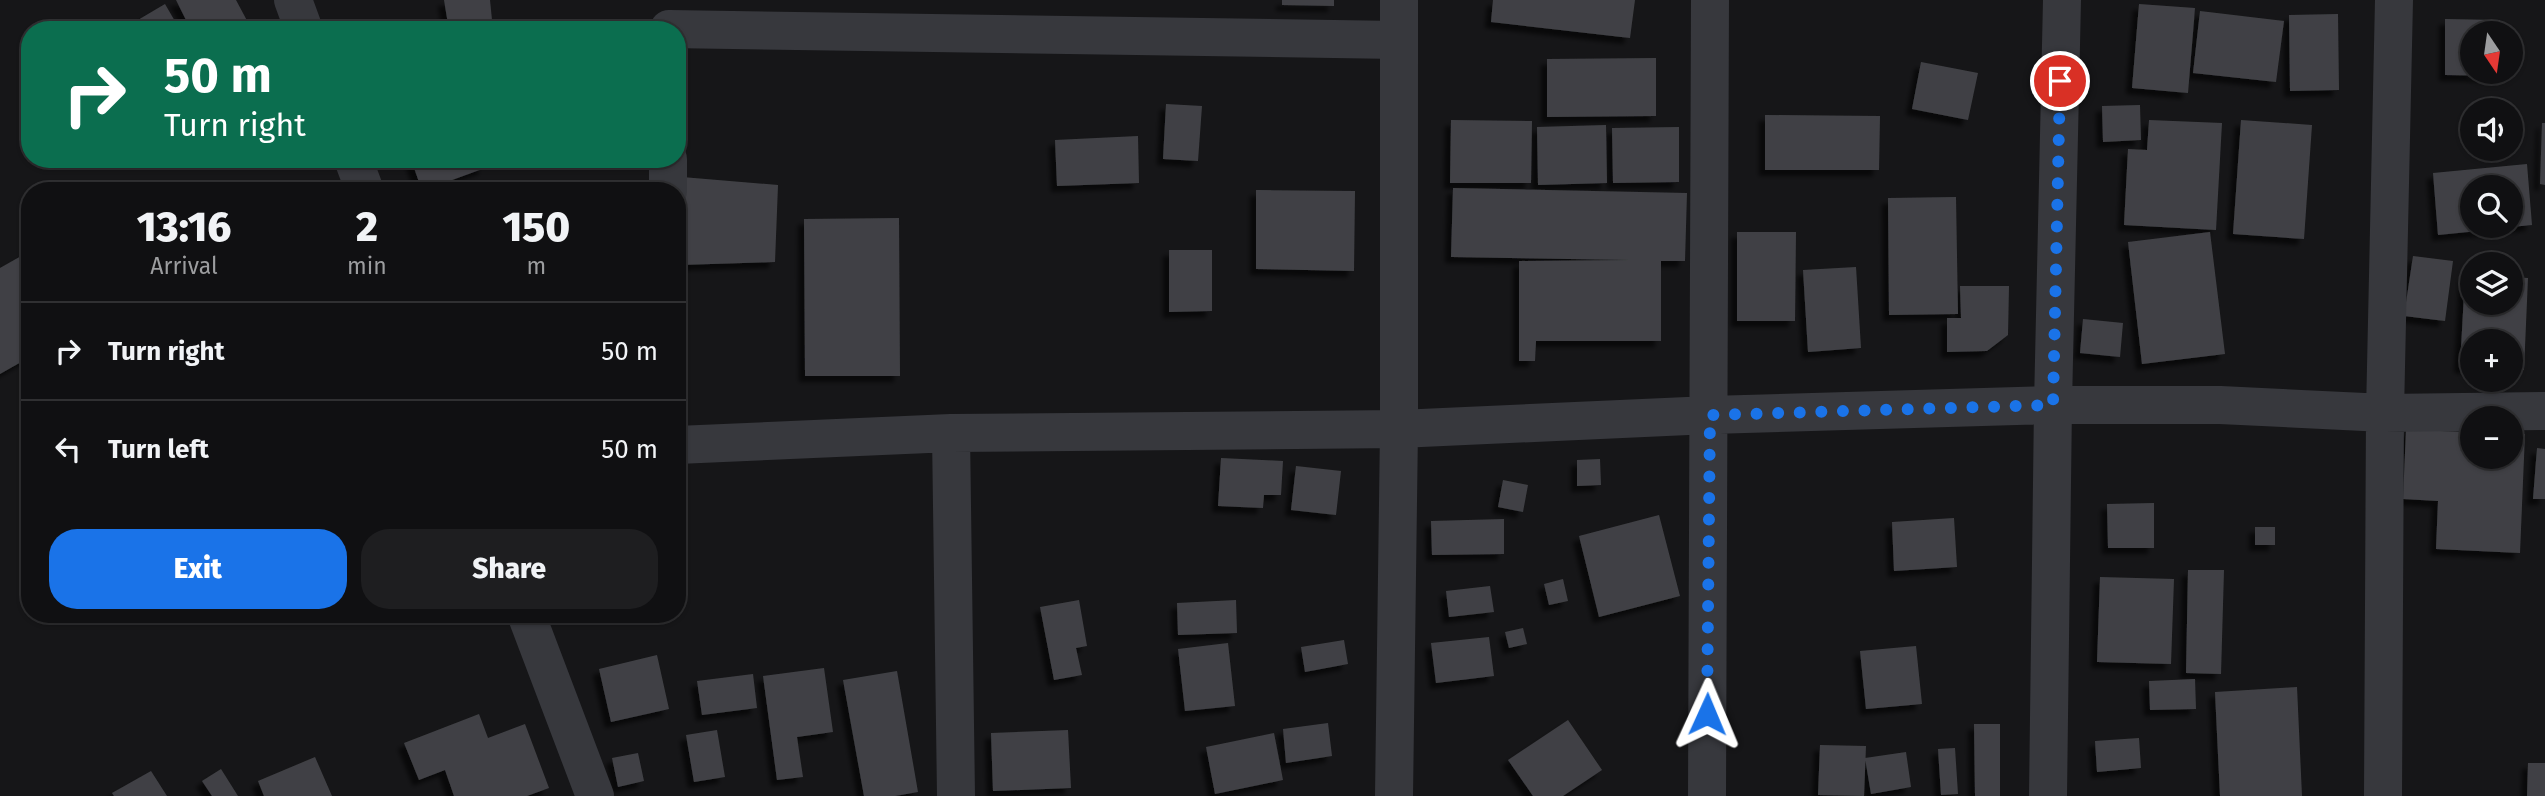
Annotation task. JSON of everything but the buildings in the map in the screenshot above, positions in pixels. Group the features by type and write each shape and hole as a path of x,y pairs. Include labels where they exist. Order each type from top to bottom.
{"street":[{"path":"293,0 301,21"},
{"path":"670,21 671,0"},
{"path":"1394,796 1399,429 1399,0"},
{"path":"1707,796 1710,0"},
{"path":"2048,796 2062,0"},
{"path":"2383,796 2385,413 2394,0"},
{"path":"686,29 1398,40"},
{"path":"686,445 951,433 1399,429 1710,415 2053,405 2220,405 2385,413 2545,411"},
{"path":"951,433 956,796"},
{"path":"529,623 595,796"}],"route":[{"path":"1707,714 1710,415 2053,405 2060,81"}]}
